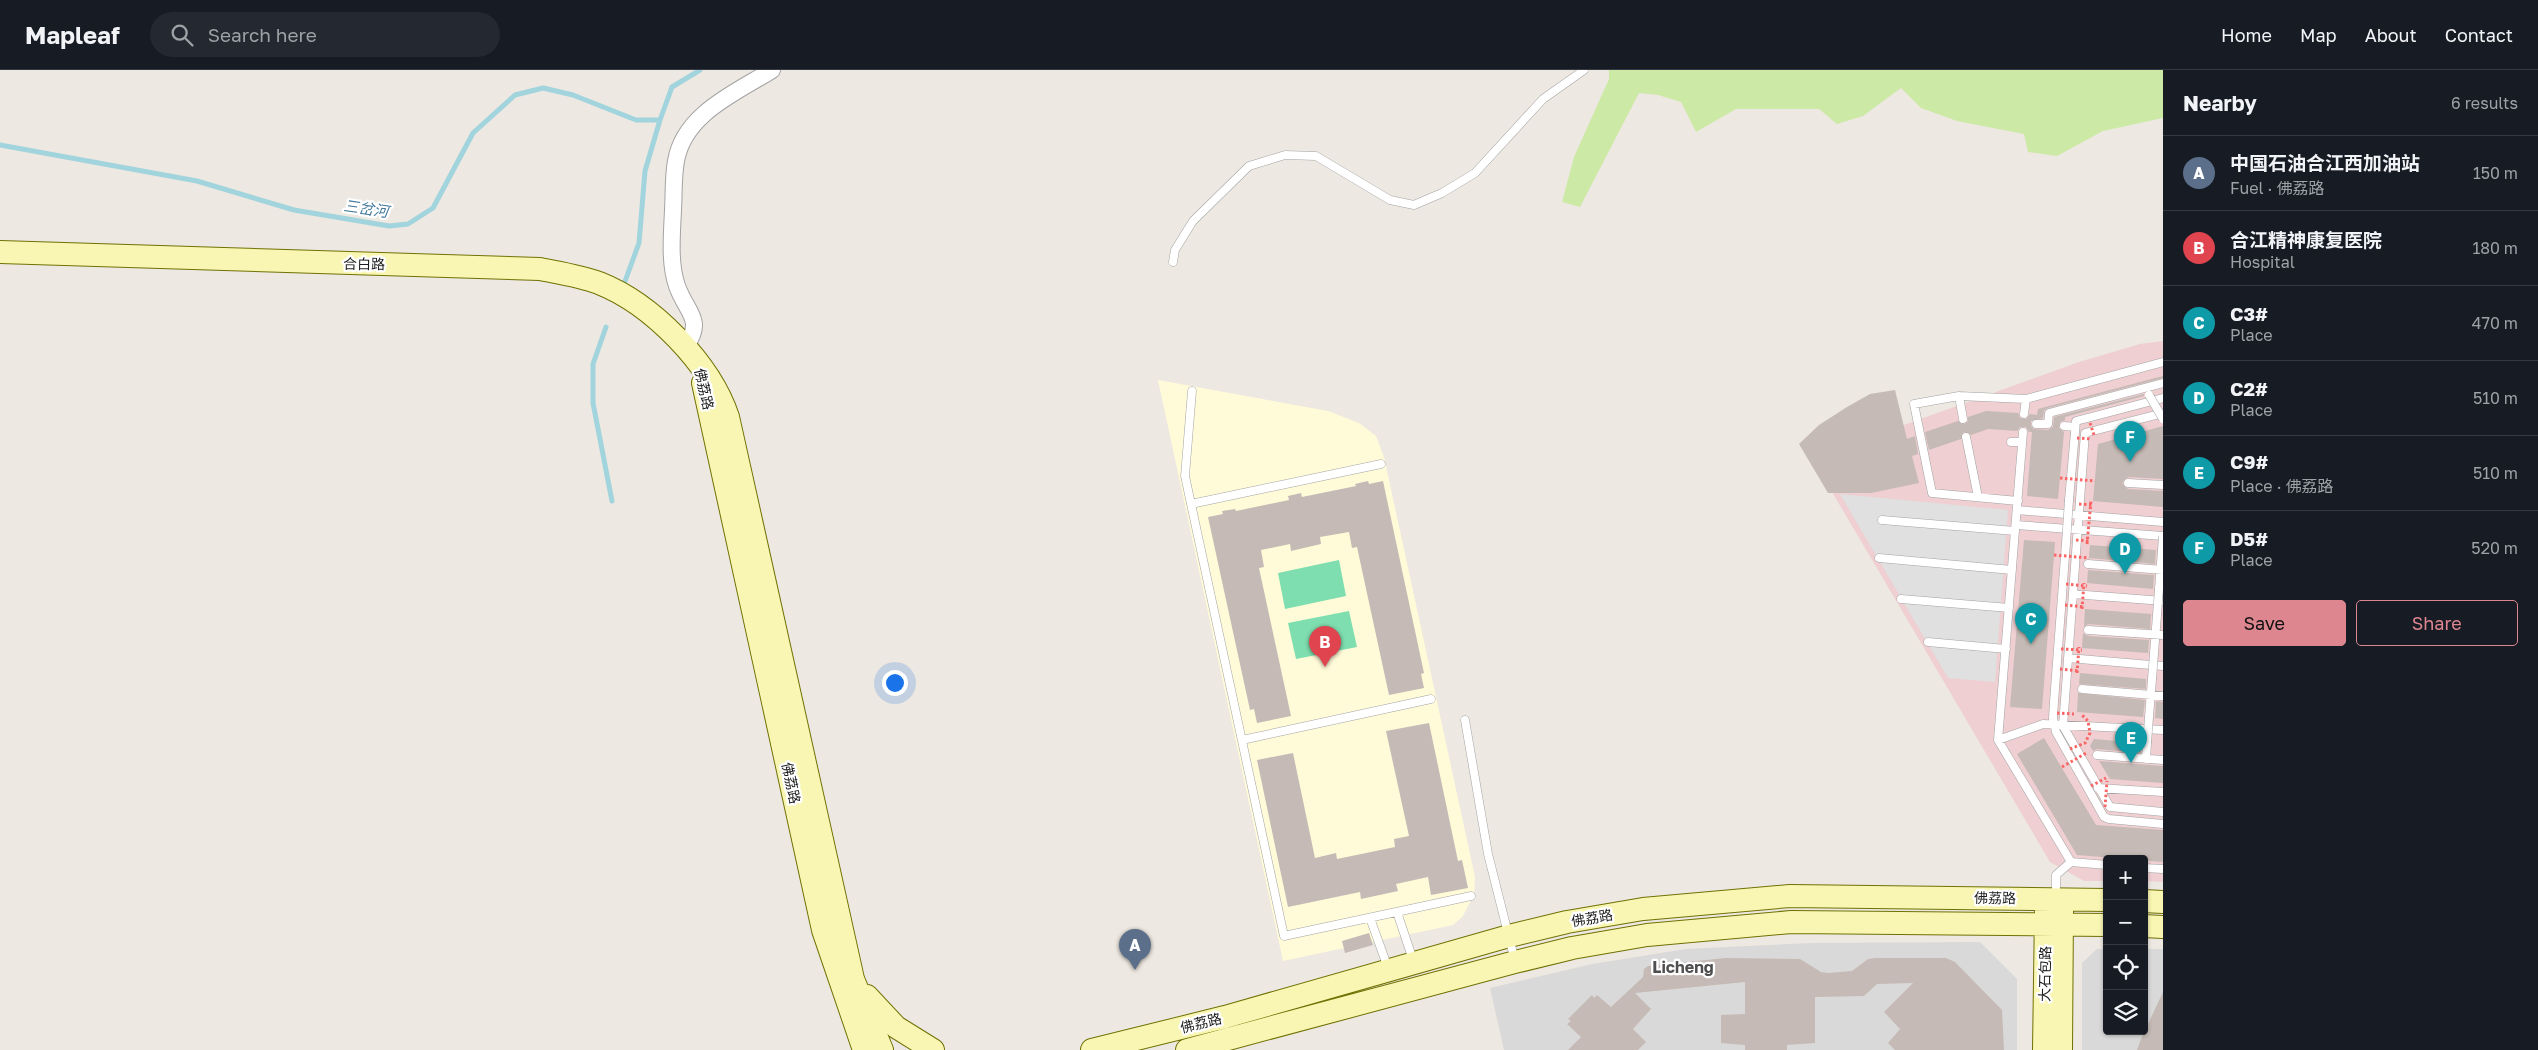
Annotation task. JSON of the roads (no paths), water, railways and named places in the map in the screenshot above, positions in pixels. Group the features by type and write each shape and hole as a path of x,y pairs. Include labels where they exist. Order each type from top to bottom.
{"main road":[{"name":"合白路","path":"0,252 540,269 583,278 615,291 657,320 691,355"},
{"name":"佛荔路","path":"691,355 716,387 732,429 848,954 861,1000 882,1050"},
{"name":"佛荔路","path":"691,355 823,930 844,997 864,1050"},
{"name":"佛荔路","path":"1092,1050 1225,1017 1509,936 1567,922 1643,909 1790,896 2103,900"},
{"name":"大石包路","path":"2044,1050 2055,899"},
{"path":"2148,901 2163,902"},
{"name":"佛荔路","path":"1187,1050 1515,962 1572,948 1647,935 1737,925 1851,922 2103,925"},
{"name":"大石包路","path":"2054,924 2060,1050"},
{"path":"2148,926 2163,927"},
{"path":"848,954 864,991 877,1009 896,1026 933,1050"}],"street":[{"path":"691,355 695,326 677,287 673,270 672,228 676,160 689,128 706,111 772,70"}],"lane":[{"path":"1173,262 1175,250 1193,221 1249,166 1285,155 1316,156 1390,200 1414,205 1442,193 1475,172 1543,99 1584,70"},
{"path":"2018,501 1932,494 1926,442 1914,404 1959,396 2026,399 2163,362"},
{"path":"2036,424 2048,424 2049,413 2147,391 2163,383"},
{"path":"1192,391 1185,476 1284,936 1471,896"},
{"path":"2147,391 2163,419"},
{"path":"1959,396 1963,419"},
{"path":"2163,398 2076,421 2053,718 2056,732 2104,817 2109,820 2163,824"},
{"path":"2024,414 2026,399"},
{"path":"2163,413 2085,433 2063,726 2107,807 2163,812"},
{"path":"2064,426 2075,427"},
{"path":"2023,432 1998,740 2071,862"},
{"path":"1966,437 1978,498"},
{"path":"2011,442 2022,442"},
{"path":"1191,504 1381,464"},
{"path":"2128,483 2163,485"},
{"path":"2017,510 2163,522"},
{"path":"1882,520 2163,536 2162,570 2157,614 2159,635 2154,653 2146,758"},
{"path":"1879,558 2012,570"},
{"path":"2088,561 2162,570"},
{"path":"2073,594 2163,601"},
{"path":"1901,599 2009,608"},
{"path":"2088,630 2159,635"},
{"path":"1928,642 2006,649"},
{"path":"2068,658 2163,666"},
{"path":"2082,690 2163,696"},
{"path":"1242,740 1431,699"},
{"path":"1465,720 1488,854 1515,962"},
{"path":"1998,740 2043,724 2163,730"},
{"path":"2098,755 2163,760"},
{"path":"2095,787 2163,792"},
{"path":"2055,899 2056,874 2071,862 2103,865"},
{"path":"2148,868 2163,869"},
{"path":"1396,912 1414,962"},
{"path":"1370,918 1388,969"}],"waterway":[{"name":"三岔河","path":"0,145 197,181 294,210 389,226 408,224 433,208 473,133 515,95 543,88 573,95 636,120 660,120 672,87 700,70"},
{"path":"624,284 639,243 645,171 660,120"},
{"path":"606,327 593,364 593,403 612,501"}],"place":[{"name":"D5#","path":"2130,462"},
{"name":"C2#","path":"2125,574"},
{"name":"C3#","path":"2031,644"},
{"name":"合江精神康复医院","path":"1325,667"},
{"name":"C9#","path":"2131,763"},
{"name":"中国石油合江西加油站","path":"1135,970"}],"district":[{"name":"Licheng","path":"1683,967"}]}
